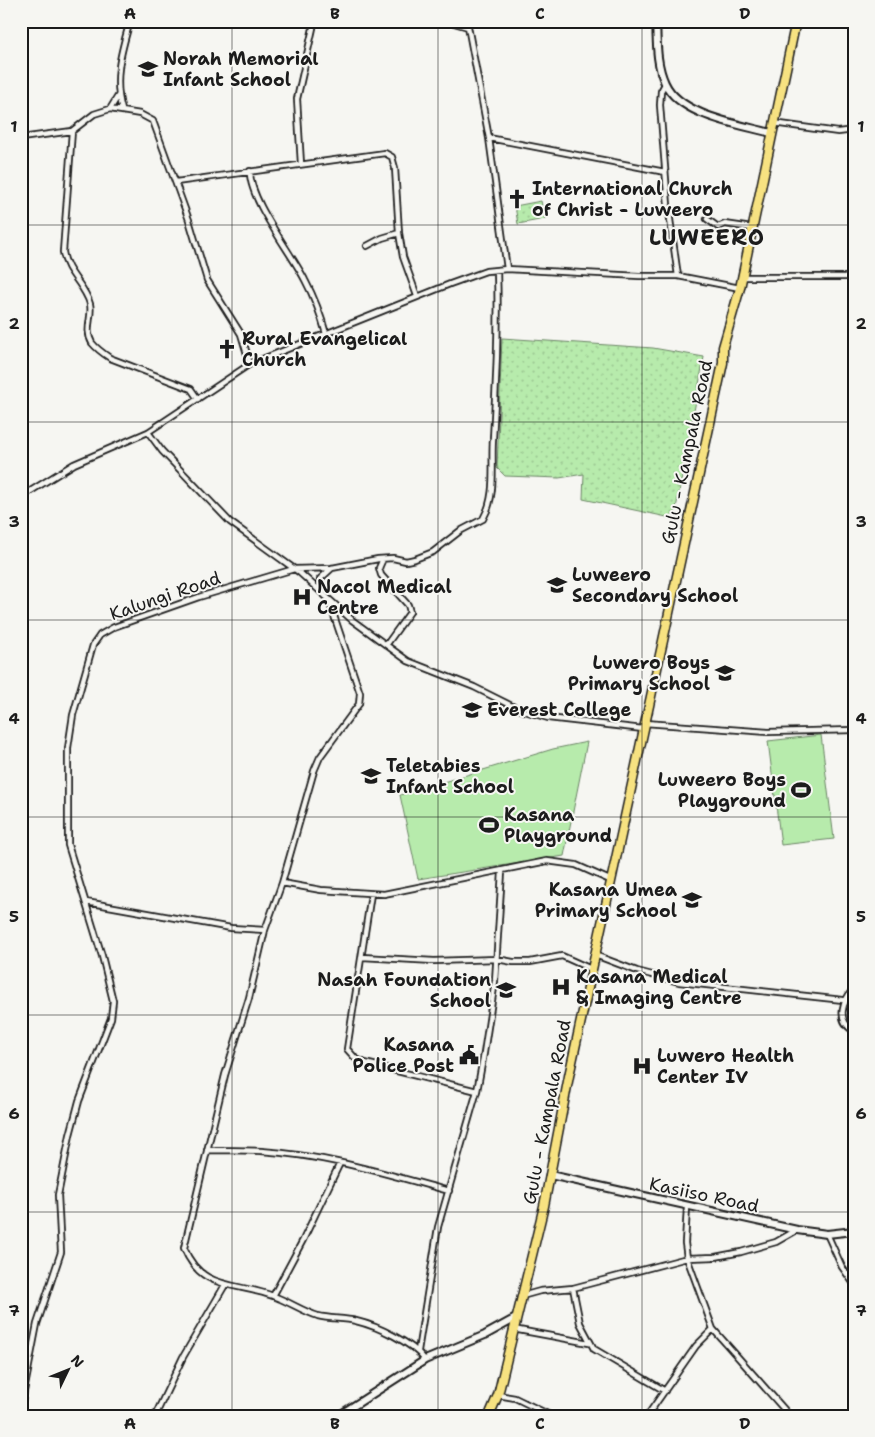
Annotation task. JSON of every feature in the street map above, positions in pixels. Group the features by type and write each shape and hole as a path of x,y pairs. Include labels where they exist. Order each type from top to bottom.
{"main road":[{"path":"656,21 658,54 665,84 678,98 695,111 771,133"},
{"name":"Gulu - Kampala Road","path":"489,1416 498,1396 550,1175 592,969 723,363 723,346 740,288 773,123 796,21"},
{"name":"Kasiiso Road","path":"550,1175 797,1230 827,1234 854,1231"},
{"path":"338,1416 425,1360 485,1334 516,1318"}],"street":[{"path":"122,110 118,96 119,61 130,21"},
{"path":"447,21 468,27"},
{"path":"468,21 489,138 507,269"},
{"path":"301,164 297,99 313,28"},
{"path":"665,84 661,91 660,106 665,172 678,276"},
{"path":"110,108 118,96"},
{"path":"21,138 72,131 94,114 110,108 145,115 156,125 195,236 207,280 241,334 250,364"},
{"path":"773,123 838,132 854,130"},
{"path":"72,131 63,252 69,271 89,303 88,328 92,342 110,358 191,389 198,399"},
{"path":"489,138 665,172"},
{"path":"176,182 385,153 389,155 395,168 399,233 403,257 417,296"},
{"path":"250,171 253,191 305,279 320,312 326,334"},
{"path":"707,219 718,227 725,224 752,228"},
{"path":"367,246 382,238 399,233"},
{"path":"21,497 74,464 148,432 250,364 417,296 486,271 507,269 678,276 740,288"},
{"name":"Kalungi Road","path":"21,1407 37,1324 61,1252 58,1194 70,1135 79,1100 110,1018 113,1001 102,956 68,845 68,748 73,716 93,644 100,636 114,627 199,597 294,569 332,568 383,559 406,561 433,552 460,531 481,521 485,516 492,486 492,442 498,360 498,270"},
{"path":"741,276 854,277"},
{"path":"148,432 168,458 230,522 294,569 329,601 408,661 474,687 518,710 548,718 644,726 768,732 854,730"},
{"path":"383,559 379,568 380,572 408,605 410,612 387,644"},
{"path":"320,591 322,576 332,568"},
{"path":"329,601 360,698 355,710 320,757 314,771 282,883 265,930 207,1150 184,1248 192,1267 225,1285 246,1288 273,1296 317,1316 356,1321 379,1329 418,1351 425,1360"},
{"path":"282,883 301,888 371,894 396,892 502,872 533,863 555,861 576,865 612,881"},
{"path":"418,1351 438,1227 477,1091 484,1053 497,959 502,872"},
{"path":"371,894 362,957 348,1030 347,1049 365,1063 477,1091"},
{"path":"86,902 231,928 265,930"},
{"path":"595,955 637,971 679,982 844,1000"},
{"path":"362,957 434,961 497,959 530,962 562,956 592,969"},
{"path":"854,988 844,1000 842,1017 847,1026 854,1031"},
{"path":"207,1150 262,1151 340,1163 449,1191"},
{"path":"273,1296 304,1240 340,1163"},
{"path":"687,1207 685,1242 687,1258 713,1329 790,1416"},
{"path":"522,1296 540,1291 574,1288 687,1258 715,1257 741,1252 776,1242 797,1230"},
{"path":"827,1234 833,1250 854,1284"},
{"path":"155,1416 183,1357 225,1285"},
{"path":"574,1288 580,1323 589,1343 604,1357 665,1391"},
{"path":"513,1329 589,1343"},
{"path":"647,1416 696,1346 713,1329"},
{"path":"498,1396 514,1398 552,1416"}],"green space":[{"path":"541,201 545,219 518,224 515,206"},
{"path":"502,338 653,348 704,357 675,514 667,517 583,499 584,474 559,478 505,476 497,468"},
{"name":"Luweero Boys Playground","path":"821,735 834,839 781,845 768,741"},
{"name":"Kasana Playground","path":"587,742 564,856 418,879 400,795 553,749"}],"place":[{"name":"Norah Memorial Infant School","path":"148,69"},
{"name":"International Church of Christ - Luweero","path":"517,199"},
{"name":"Rural Evangelical Church","path":"227,349"},
{"name":"Luweero Secondary School","path":"557,585"},
{"name":"Nacol Medical Centre","path":"302,597"},
{"name":"Luwero Boys Primary School","path":"725,673"},
{"name":"Everest College","path":"472,710"},
{"name":"Teletabies Infant School","path":"371,776"},
{"name":"Luweero Boys Playground","path":"801,790"},
{"name":"Kasana Playground","path":"489,825"},
{"name":"Kasana Umea Primary School","path":"692,900"},
{"name":"Kasana Medical & Imaging Centre","path":"561,987"},
{"name":"Nasah Foundation School","path":"506,990"},
{"name":"Kasana Police Post","path":"469,1055"},
{"name":"Luwero Health Center IV","path":"642,1066"}],"district":[{"name":"LUWEERO","path":"707,237"}]}
